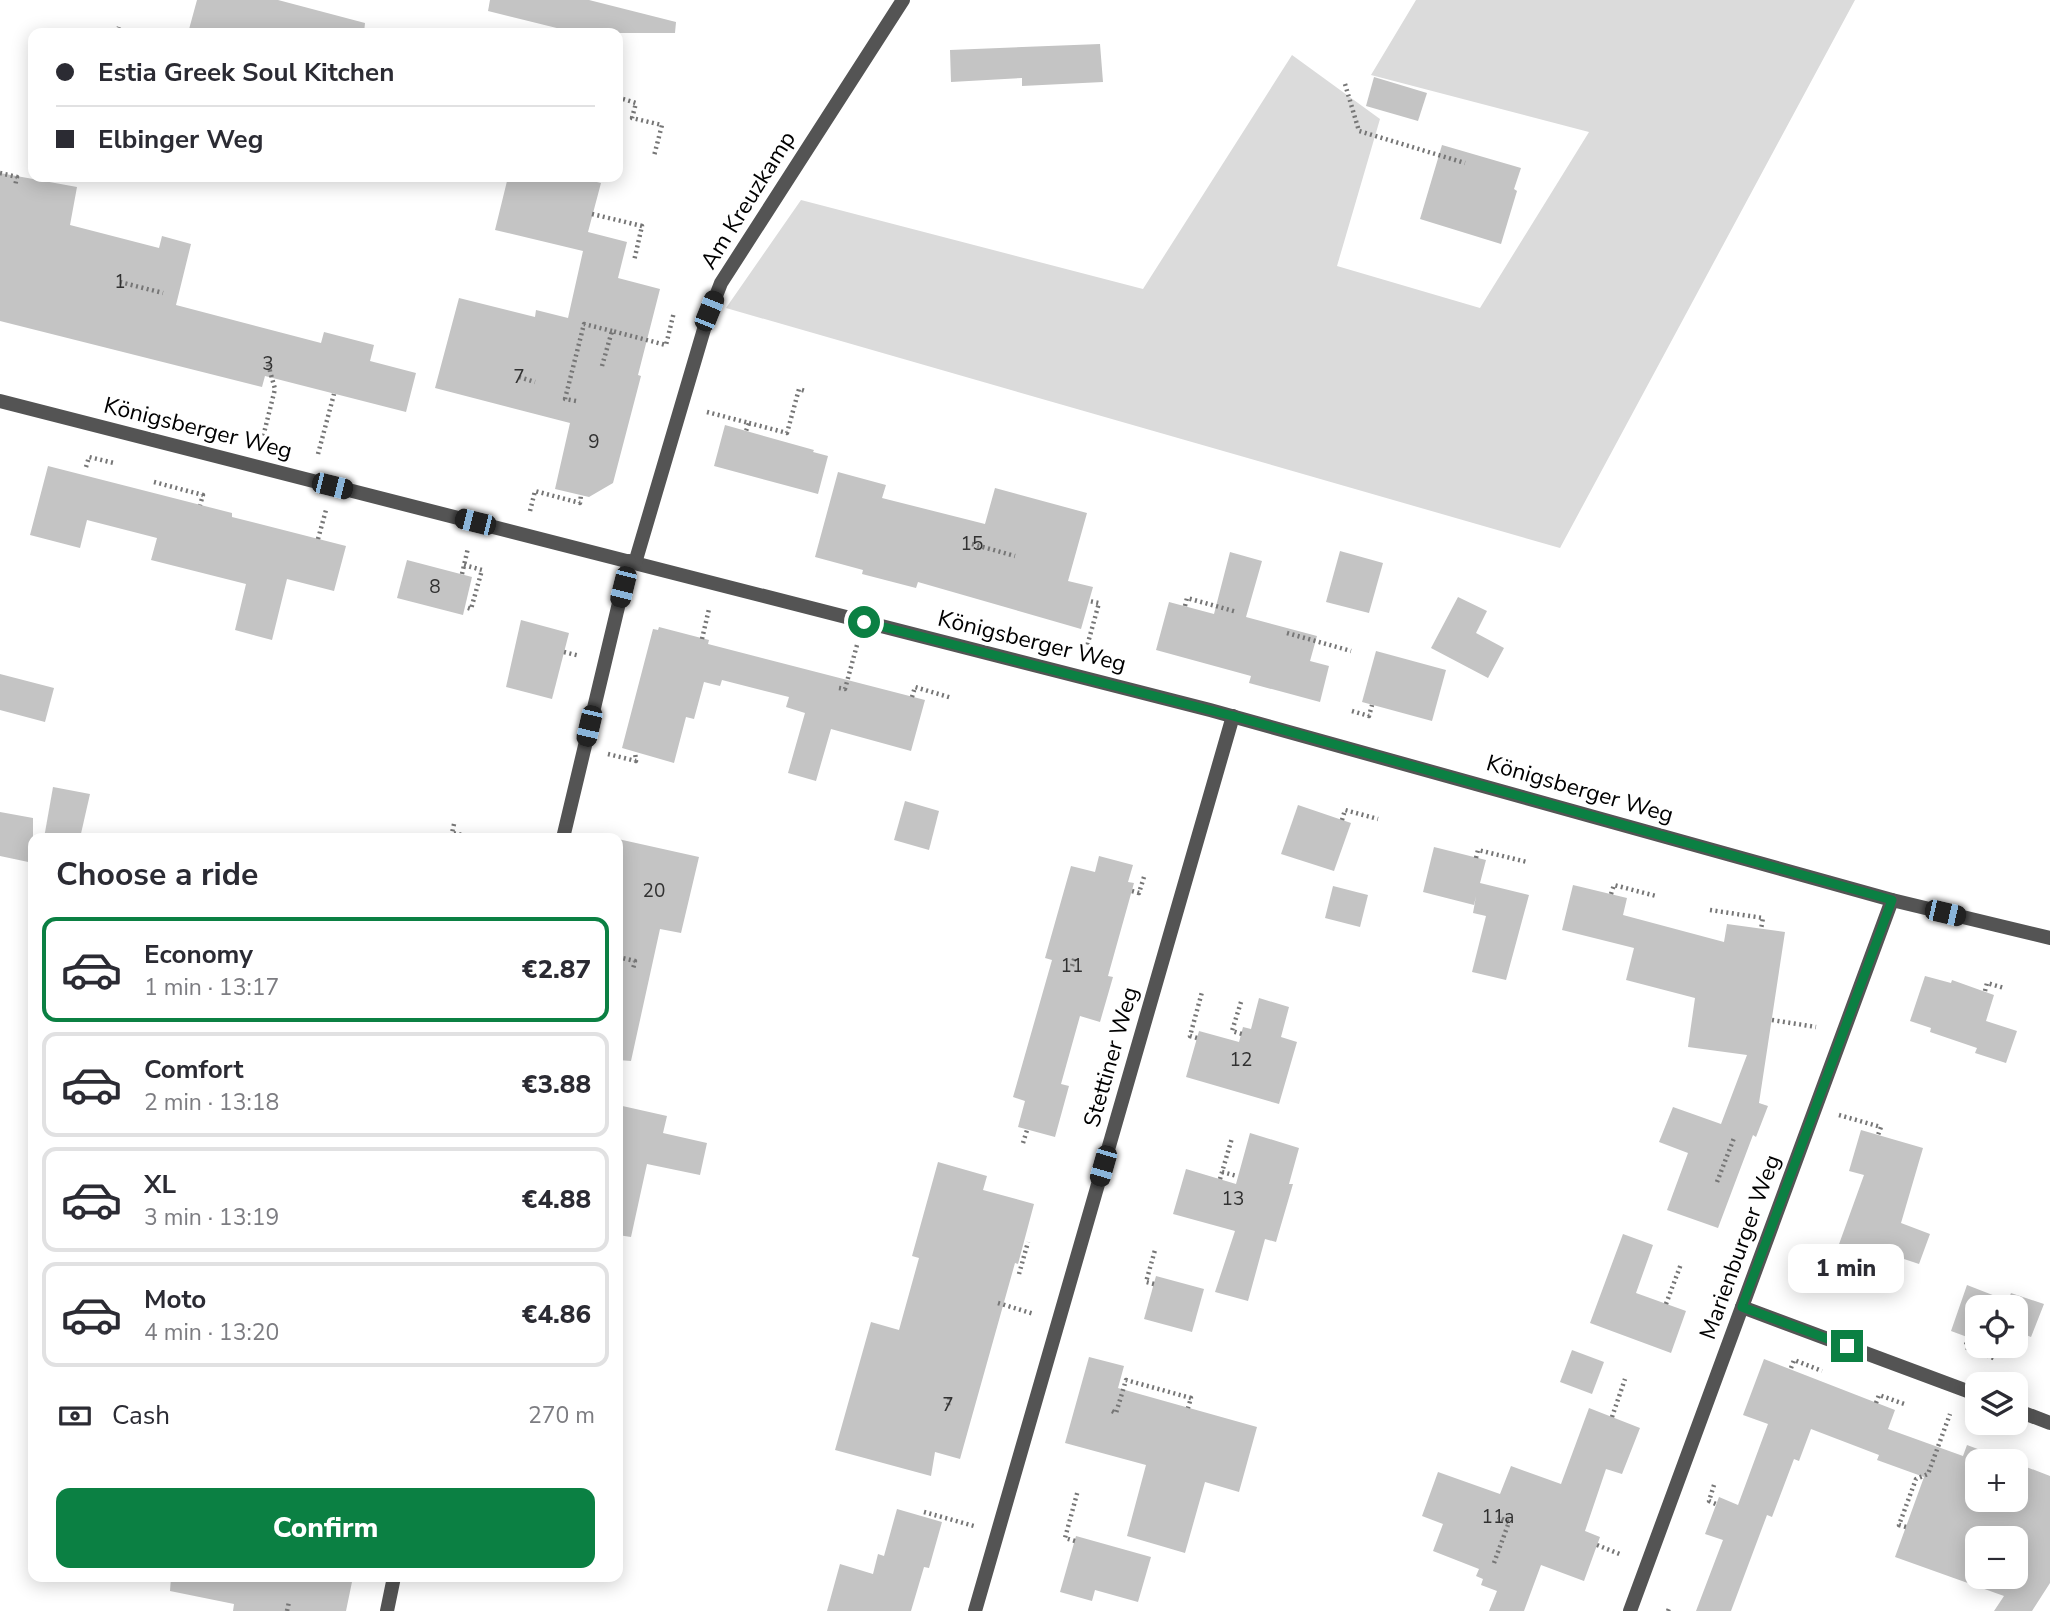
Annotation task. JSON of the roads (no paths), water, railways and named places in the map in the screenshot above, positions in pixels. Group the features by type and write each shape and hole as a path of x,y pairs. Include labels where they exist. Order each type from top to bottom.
{"street":[{"name":"Am Kreuzkamp","path":"564,833 632,562 707,319 721,283 903,0"},
{"name":"Königsberger Weg","path":"0,401 1233,716 1892,900 2050,939"},
{"name":"Stettiner Weg","path":"975,1611 1233,716"},
{"name":"Marienburger Weg","path":"1630,1611 1892,900"},
{"path":"1742,1307 1965,1390"},
{"path":"2028,1415 2050,1423"},
{"path":"387,1611 393,1582"}]}
